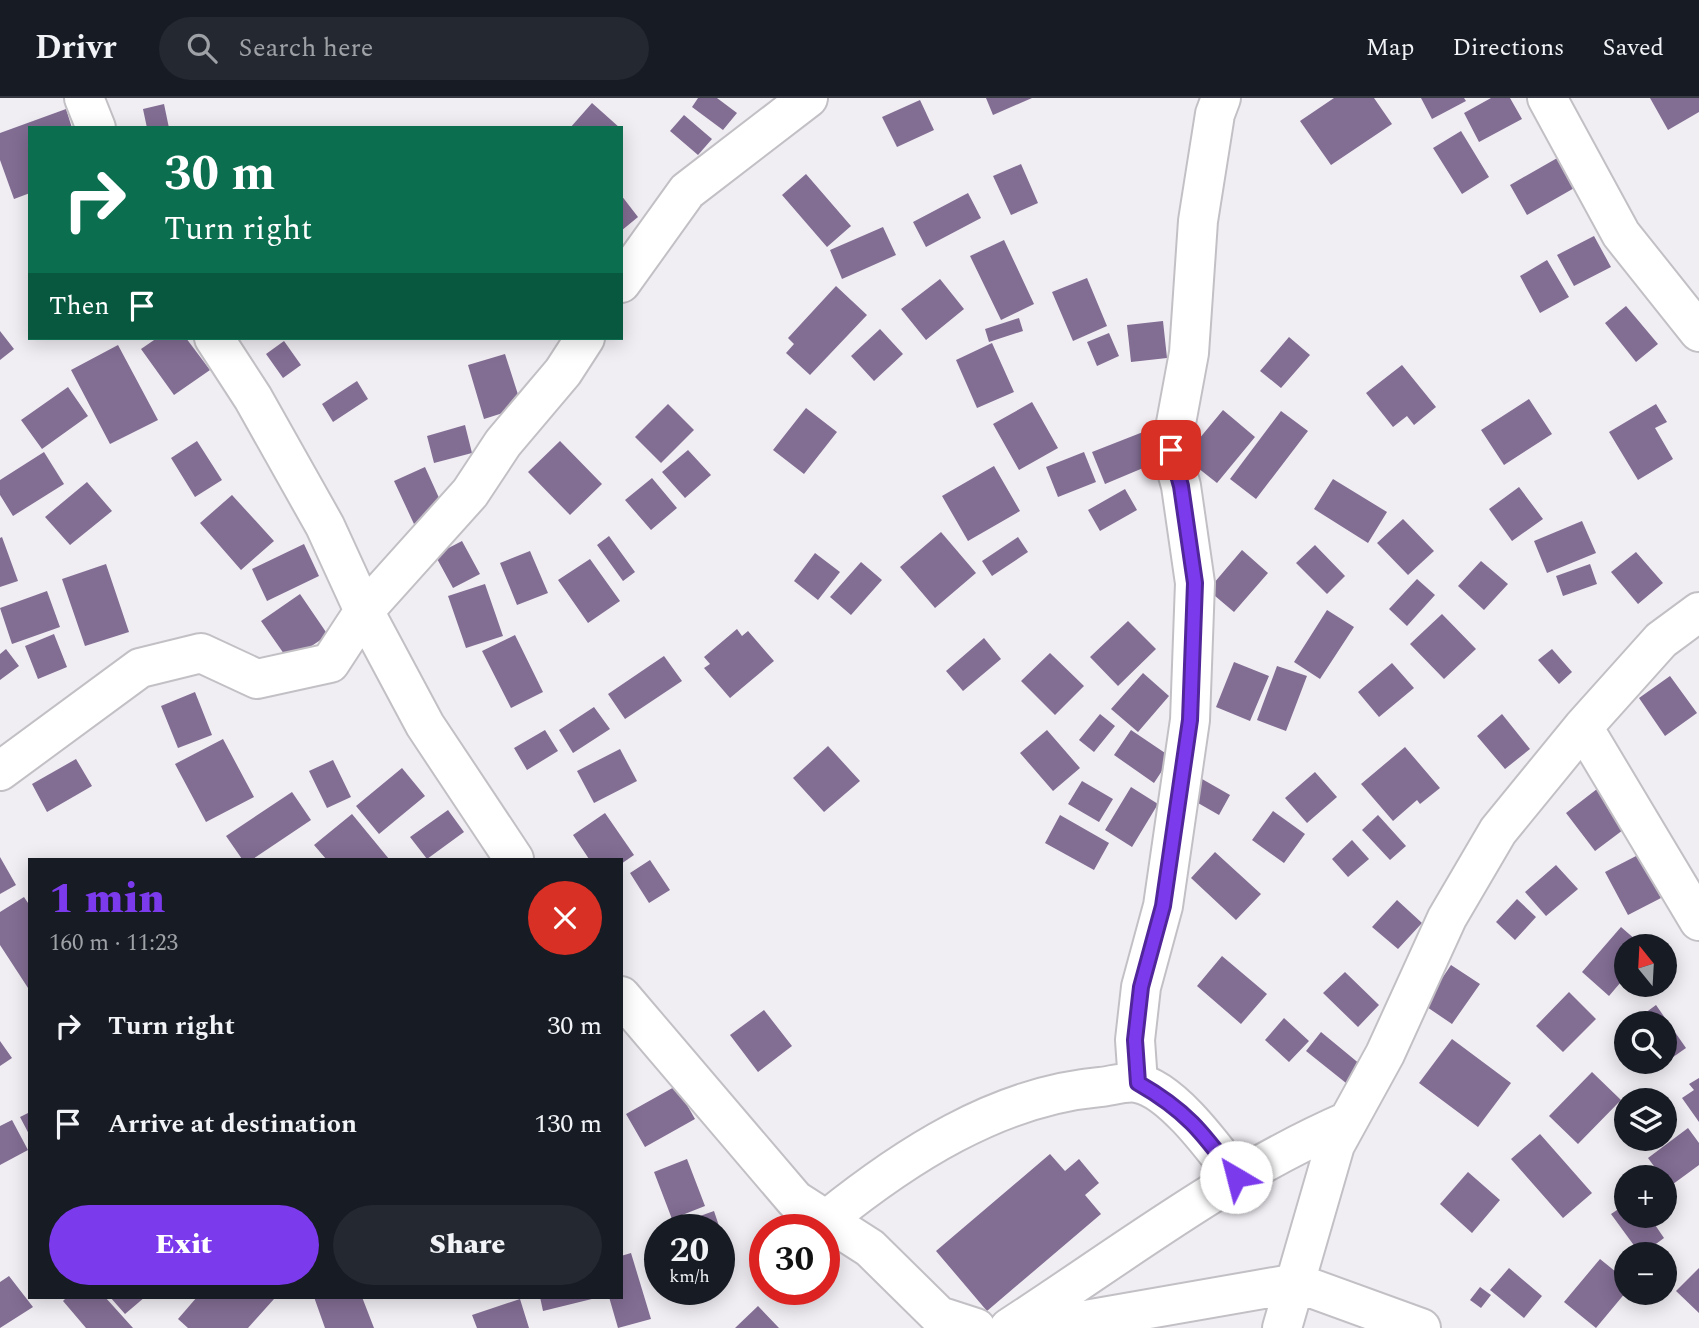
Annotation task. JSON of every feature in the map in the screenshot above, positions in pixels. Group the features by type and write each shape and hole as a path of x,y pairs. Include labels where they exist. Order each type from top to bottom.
{"street":[{"path":"84,98 95,126"},
{"path":"623,280 687,191 808,98"},
{"path":"1138,1083 1135,1040 1141,987 1163,906 1190,720 1195,583 1181,486 1171,450 1189,353 1198,221 1215,114 1221,98"},
{"path":"1547,98 1621,234 1699,331"},
{"path":"215,340 253,398 325,526 364,611 425,725 513,858"},
{"path":"0,771 140,668 201,653 257,680 330,663 364,611 470,493 503,443 563,372 584,340"},
{"path":"1282,1328 1335,1145 1385,1054 1447,918 1498,831 1583,727 1661,640 1699,612"},
{"path":"1583,727 1699,921"},
{"path":"623,998 795,1200 817,1214"},
{"path":"834,1214 881,1176 951,1135 1018,1104 1072,1089 1138,1083 1173,1103 1201,1131 1236,1177"},
{"path":"1009,1328 1236,1177 1291,1146 1348,1121"},
{"path":"840,1229 870,1248 939,1316 976,1328"},
{"path":"1040,1328 1297,1283 1420,1328"}],"building":[{"path":"698,98 717,98 737,113 723,130 692,107"},
{"path":"986,98 1032,98 993,115"},
{"path":"1334,98 1374,98 1392,124 1331,165 1300,121"},
{"path":"1421,98 1464,98 1466,101 1432,119"},
{"path":"1491,98 1510,98 1522,119 1479,142 1464,113"},
{"path":"1650,98 1699,98 1699,112 1668,130"},
{"path":"920,100 934,130 897,147 882,117"},
{"path":"592,103 618,126 572,126"},
{"path":"164,104 169,126 147,126 143,109"},
{"path":"66,109 71,126 28,126 28,194 14,199 0,160 0,133"},
{"path":"684,115 712,139 698,155 670,131"},
{"path":"1461,131 1489,177 1462,194 1433,148"},
{"path":"1559,157 1576,187 1527,215 1510,185"},
{"path":"1021,164 1038,203 1011,215 993,176"},
{"path":"806,174 851,226 827,247 782,195"},
{"path":"968,193 981,218 926,247 913,222"},
{"path":"623,198 638,217 623,229"},
{"path":"883,227 896,255 842,279 830,250"},
{"path":"1594,236 1611,267 1574,286 1557,255"},
{"path":"1004,240 1034,304 1001,320 970,256"},
{"path":"1547,260 1569,297 1540,313 1520,276"},
{"path":"1087,278 1107,326 1073,341 1052,292"},
{"path":"940,279 964,309 926,340 901,309"},
{"path":"836,286 867,315 810,375 786,353 794,344 788,338"},
{"path":"1626,306 1658,344 1636,362 1605,323"},
{"path":"1019,318 1023,331 989,342 985,329"},
{"path":"1163,321 1167,358 1131,362 1127,325"},
{"path":"880,329 903,354 874,381 851,356"},
{"path":"0,331 14,349 0,360"},
{"path":"1109,333 1119,356 1097,366 1087,342"},
{"path":"1289,337 1310,355 1281,388 1260,371"},
{"path":"154,340 188,340 210,370 174,395 141,349"},
{"path":"284,341 301,365 283,378 266,354"},
{"path":"992,343 1014,392 977,408 956,360"},
{"path":"118,345 158,420 110,444 71,370"},
{"path":"505,354 522,407 484,419 468,365"},
{"path":"1402,365 1436,407 1414,425 1407,416 1393,427 1366,393"},
{"path":"357,381 368,399 333,422 322,404"},
{"path":"68,387 88,416 42,449 21,420"},
{"path":"1529,399 1552,434 1504,465 1481,430"},
{"path":"1032,402 1058,448 1019,470 993,424"},
{"path":"668,404 694,430 661,463 635,437"},
{"path":"1656,404 1667,422 1655,428 1673,459 1638,480 1609,432"},
{"path":"806,408 837,432 804,474 773,450"},
{"path":"1223,410 1255,437 1217,483 1184,457"},
{"path":"1281,411 1308,431 1256,499 1230,479"},
{"path":"465,425 472,453 434,463 427,436"},
{"path":"1143,432 1155,463 1105,484 1092,452"},
{"path":"197,441 222,480 195,497 171,458"},
{"path":"560,441 602,484 570,515 528,472"},
{"path":"688,450 711,475 685,498 662,472"},
{"path":"44,452 64,484 13,516 0,495 0,480"},
{"path":"1084,452 1096,482 1058,497 1046,467"},
{"path":"994,466 1020,511 968,541 942,496"},
{"path":"425,467 445,511 414,524 394,481"},
{"path":"652,478 677,508 651,530 625,500"},
{"path":"1333,479 1387,512 1368,543 1314,509"},
{"path":"87,482 112,511 70,545 45,517"},
{"path":"1519,487 1543,519 1512,541 1489,509"},
{"path":"1125,489 1137,510 1100,531 1088,510"},
{"path":"232,495 274,541 241,570 200,523"},
{"path":"1403,519 1434,551 1408,575 1377,543"},
{"path":"1582,521 1596,553 1547,573 1534,541"},
{"path":"941,532 976,573 935,608 900,567"},
{"path":"609,536 635,572 623,581 597,545"},
{"path":"2,537 18,581 0,587 0,538"},
{"path":"1018,537 1028,552 992,576 982,561"},
{"path":"462,541 480,574 453,588 435,555"},
{"path":"304,544 319,576 267,601 252,569"},
{"path":"1315,545 1345,576 1327,594 1296,563"},
{"path":"1242,550 1268,573 1234,612 1208,590"},
{"path":"530,551 548,593 517,605 500,563"},
{"path":"1636,552 1663,583 1638,604 1611,572"},
{"path":"815,553 840,572 818,600 794,581"},
{"path":"590,559 620,601 588,623 558,580"},
{"path":"1481,561 1508,584 1484,610 1458,586"},
{"path":"861,562 882,580 851,615 830,597"},
{"path":"106,564 129,632 85,646 62,579"},
{"path":"1590,564 1597,584 1563,596 1556,576"},
{"path":"1417,579 1435,595 1407,626 1389,609"},
{"path":"485,584 503,636 466,648 448,596"},
{"path":"47,591 60,627 12,644 0,608"},
{"path":"300,594 328,635 289,661 261,621"},
{"path":"1327,610 1354,627 1320,679 1294,662"},
{"path":"1442,614 1476,649 1444,679 1410,644"},
{"path":"1128,621 1156,649 1118,686 1090,657"},
{"path":"737,629 742,636 748,631 774,661 730,698 704,668 710,664 704,657"},
{"path":"54,634 67,667 38,679 25,646"},
{"path":"515,635 543,692 511,708 482,651"},
{"path":"984,638 1001,659 963,691 946,671"},
{"path":"6,649 19,666 0,680 0,654"},
{"path":"1552,649 1572,672 1559,684 1538,660"},
{"path":"1050,653 1084,686 1055,715 1021,681"},
{"path":"664,656 682,681 625,719 608,694"},
{"path":"1234,662 1269,676 1250,721 1216,707"},
{"path":"1392,663 1414,688 1379,717 1358,692"},
{"path":"1277,666 1307,676 1286,731 1257,720"},
{"path":"1143,673 1169,696 1138,732 1111,709"},
{"path":"1670,676 1697,713 1665,736 1639,698"},
{"path":"195,692 212,735 178,748 161,706"},
{"path":"594,707 610,729 573,753 559,730"},
{"path":"1100,714 1115,726 1094,752 1079,740"},
{"path":"1502,714 1530,749 1505,769 1477,736"},
{"path":"545,730 558,751 527,770 514,748"},
{"path":"1047,730 1080,768 1053,791 1020,753"},
{"path":"1131,730 1171,757 1154,783 1114,755"},
{"path":"223,739 254,797 206,822 175,764"},
{"path":"828,746 860,781 824,812 793,778"},
{"path":"1405,747 1440,788 1420,804 1417,800 1393,821 1361,784"},
{"path":"620,749 637,781 594,803 577,771"},
{"path":"76,759 92,786 47,812 32,784"},
{"path":"333,760 351,797 327,808 309,771"},
{"path":"402,768 425,796 379,834 356,806"},
{"path":"1315,772 1337,797 1307,823 1285,798"},
{"path":"1195,775 1230,795 1219,815 1184,795"},
{"path":"1082,781 1113,799 1099,822 1068,804"},
{"path":"1131,787 1158,804 1132,847 1105,830"},
{"path":"1597,789 1627,827 1595,851 1566,813"},
{"path":"292,792 311,820 254,858 241,858 226,836"},
{"path":"448,810 464,832 428,858 410,837"},
{"path":"1273,811 1305,834 1284,863 1252,840"},
{"path":"605,813 634,855 623,863 623,858 588,858 573,835"},
{"path":"352,814 388,858 325,858 314,845"},
{"path":"1060,815 1109,843 1094,870 1045,843"},
{"path":"1378,815 1406,846 1390,860 1362,830"},
{"path":"1352,840 1369,859 1348,877 1332,859"},
{"path":"1215,852 1261,894 1236,920 1191,878"},
{"path":"1638,855 1661,898 1628,915 1605,872"},
{"path":"0,857 16,885 0,894"},
{"path":"650,860 670,890 649,903 630,873"},
{"path":"1556,865 1578,889 1546,916 1525,892"},
{"path":"24,897 28,903 28,988 0,945 0,912"},
{"path":"1517,899 1536,917 1515,940 1496,922"},
{"path":"1397,900 1422,923 1398,949 1372,927"},
{"path":"1621,927 1629,934 1615,934"},
{"path":"1614,935 1614,990 1609,996 1582,972"},
{"path":"1222,956 1267,994 1241,1024 1197,986"},
{"path":"1451,965 1480,984 1452,1024 1424,1005"},
{"path":"1345,972 1379,1005 1358,1027 1323,993"},
{"path":"1569,992 1596,1019 1563,1052 1536,1026"},
{"path":"1656,1005 1660,1011 1648,1011"},
{"path":"764,1010 792,1046 758,1072 730,1035"},
{"path":"1284,1018 1309,1041 1289,1062 1265,1040"},
{"path":"1321,1032 1361,1065 1346,1083 1306,1051"},
{"path":"1677,1035 1686,1048 1677,1054"},
{"path":"1452,1039 1511,1083 1478,1127 1419,1083"},
{"path":"0,1041 12,1058 0,1066"},
{"path":"1592,1072 1614,1093 1614,1107 1578,1144 1549,1116"},
{"path":"1699,1078 1699,1122 1682,1098 1694,1090 1689,1084"},
{"path":"676,1086 695,1119 645,1147 626,1114"},
{"path":"28,1113 28,1132 20,1117"},
{"path":"12,1120 28,1150 0,1165 0,1126"},
{"path":"1688,1128 1699,1143 1699,1165 1677,1181 1677,1165 1653,1165 1648,1158 1657,1151 1677,1151 1677,1136"},
{"path":"1540,1134 1592,1193 1563,1218 1511,1159"},
{"path":"1050,1154 1065,1171 1079,1159 1099,1183 1085,1195 1101,1214 987,1311 936,1251"},
{"path":"687,1159 705,1206 685,1214 670,1214 654,1172"},
{"path":"1468,1172 1500,1200 1472,1233 1440,1204"},
{"path":"1621,1228 1657,1228 1664,1238 1659,1242 1631,1242"},
{"path":"631,1253 644,1296 644,1305 647,1305 651,1319 618,1328 610,1299 623,1299 623,1255"},
{"path":"1600,1259 1614,1270 1615,1305 1596,1328 1564,1302"},
{"path":"1509,1268 1542,1296 1524,1318 1490,1290"},
{"path":"1699,1268 1699,1313 1677,1292"},
{"path":"9,1276 33,1307 0,1328 0,1282"},
{"path":"1480,1287 1491,1295 1481,1308 1470,1300"},
{"path":"107,1299 133,1328 86,1328 63,1301"},
{"path":"112,1299 143,1299 125,1314"},
{"path":"195,1299 274,1299 248,1328 188,1328 178,1319"},
{"path":"315,1299 363,1299 374,1328 325,1328"},
{"path":"520,1299 529,1328 477,1328 472,1315"},
{"path":"540,1299 592,1299 543,1311"},
{"path":"758,1306 779,1328 735,1328"}],"route":[{"path":"1171,450 1181,486 1195,583 1190,720 1163,906 1141,987 1135,1040 1138,1083 1173,1103 1201,1131 1236,1177"}]}
